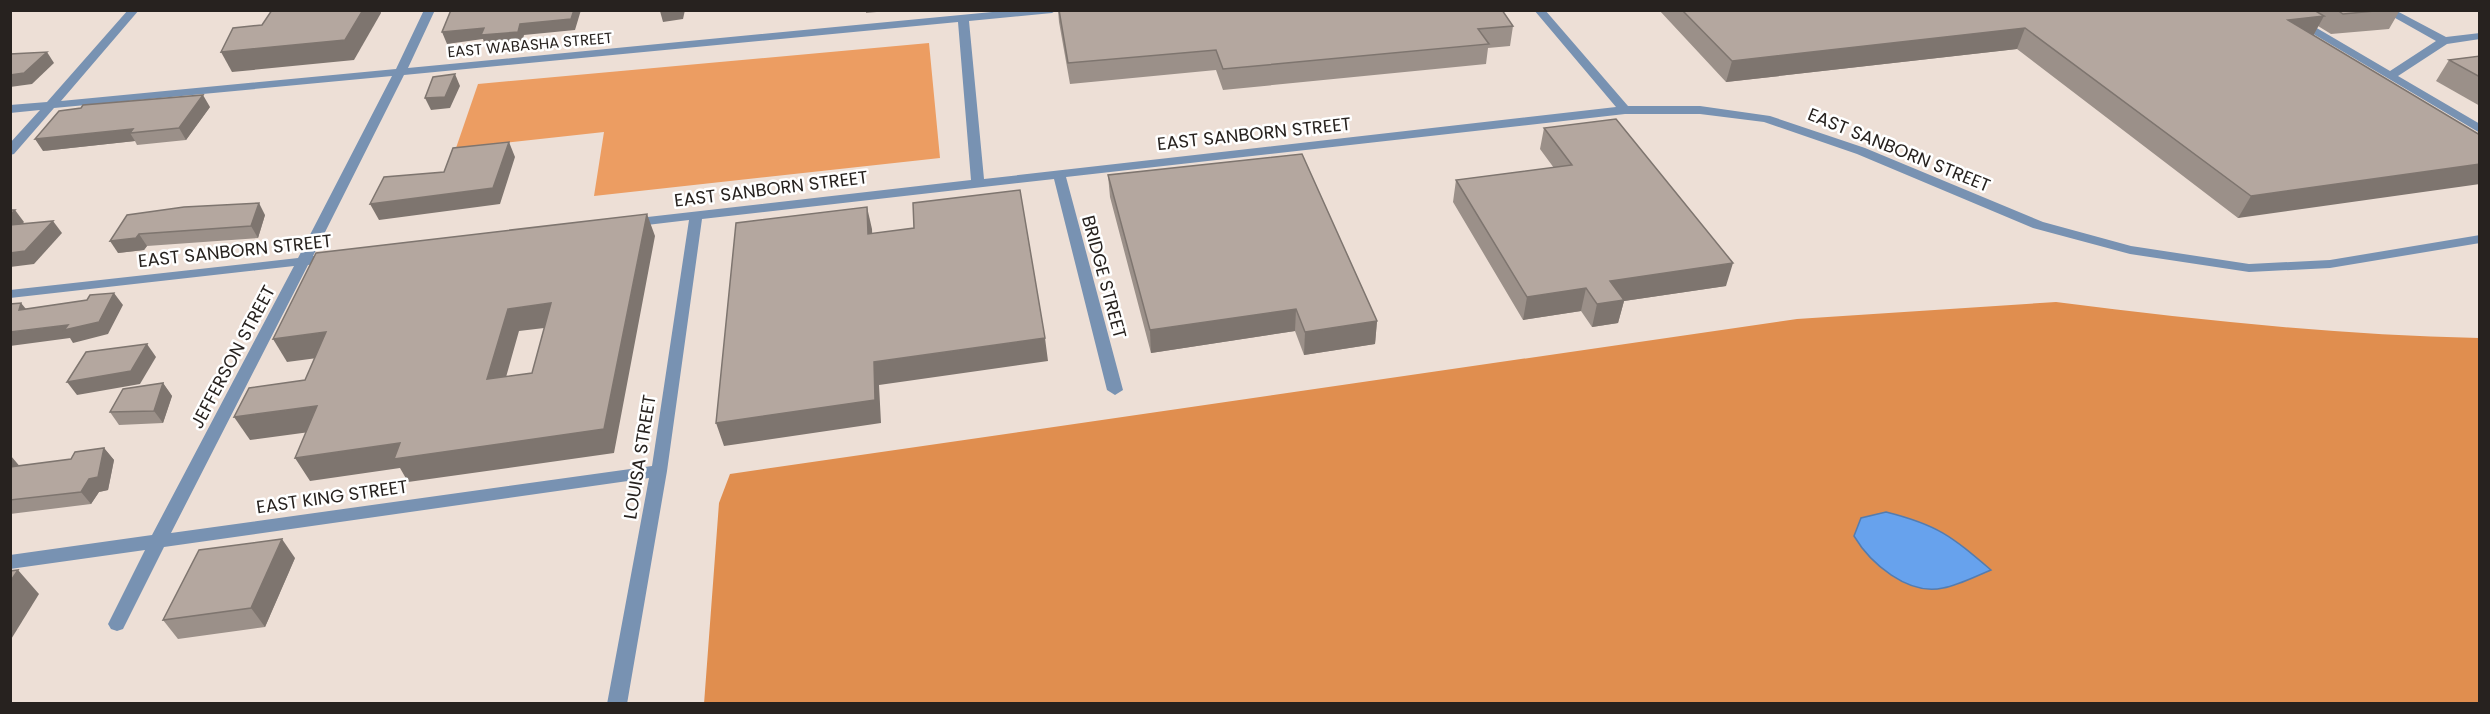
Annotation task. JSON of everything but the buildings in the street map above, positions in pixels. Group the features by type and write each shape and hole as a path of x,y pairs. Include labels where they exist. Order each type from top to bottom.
{"street":[{"path":"10,151 134,10"},
{"name":"JEFFERSON STREET","path":"117,624 157,542 306,261 430,10"},
{"name":"EAST WABASHA STREET","path":"10,109 1052,10"},
{"path":"1539,10 1625,110"},
{"path":"2278,10 2480,129"},
{"path":"2386,10 2444,41"},
{"path":"963,19 978,183"},
{"path":"2390,76 2444,41 2480,36"},
{"name":"EAST SANBORN STREET","path":"613,225 1625,110 1700,110 1766,119 1861,151 2038,225 2130,250 2250,268 2330,264 2480,239"},
{"name":"BRIDGE STREET","path":"1059,174 1115,390"},
{"name":"LOUISA STREET","path":"617,704 659,471 696,215"},
{"name":"EAST SANBORN STREET","path":"10,294 341,257"},
{"name":"EAST KING STREET","path":"10,562 659,471"}],"shaded area":[{"path":"929,43 940,158 594,196 604,132 456,148 478,84"},
{"path":"2056,302 2268,326 2373,334 2479,338 2479,703 704,704 719,503 730,474 1797,319"}],"water":[{"path":"1886,512 1919,522 1943,533 1991,570 1961,583 1930,589 1917,587 1891,575 1870,557 1854,536 1861,518"}]}
